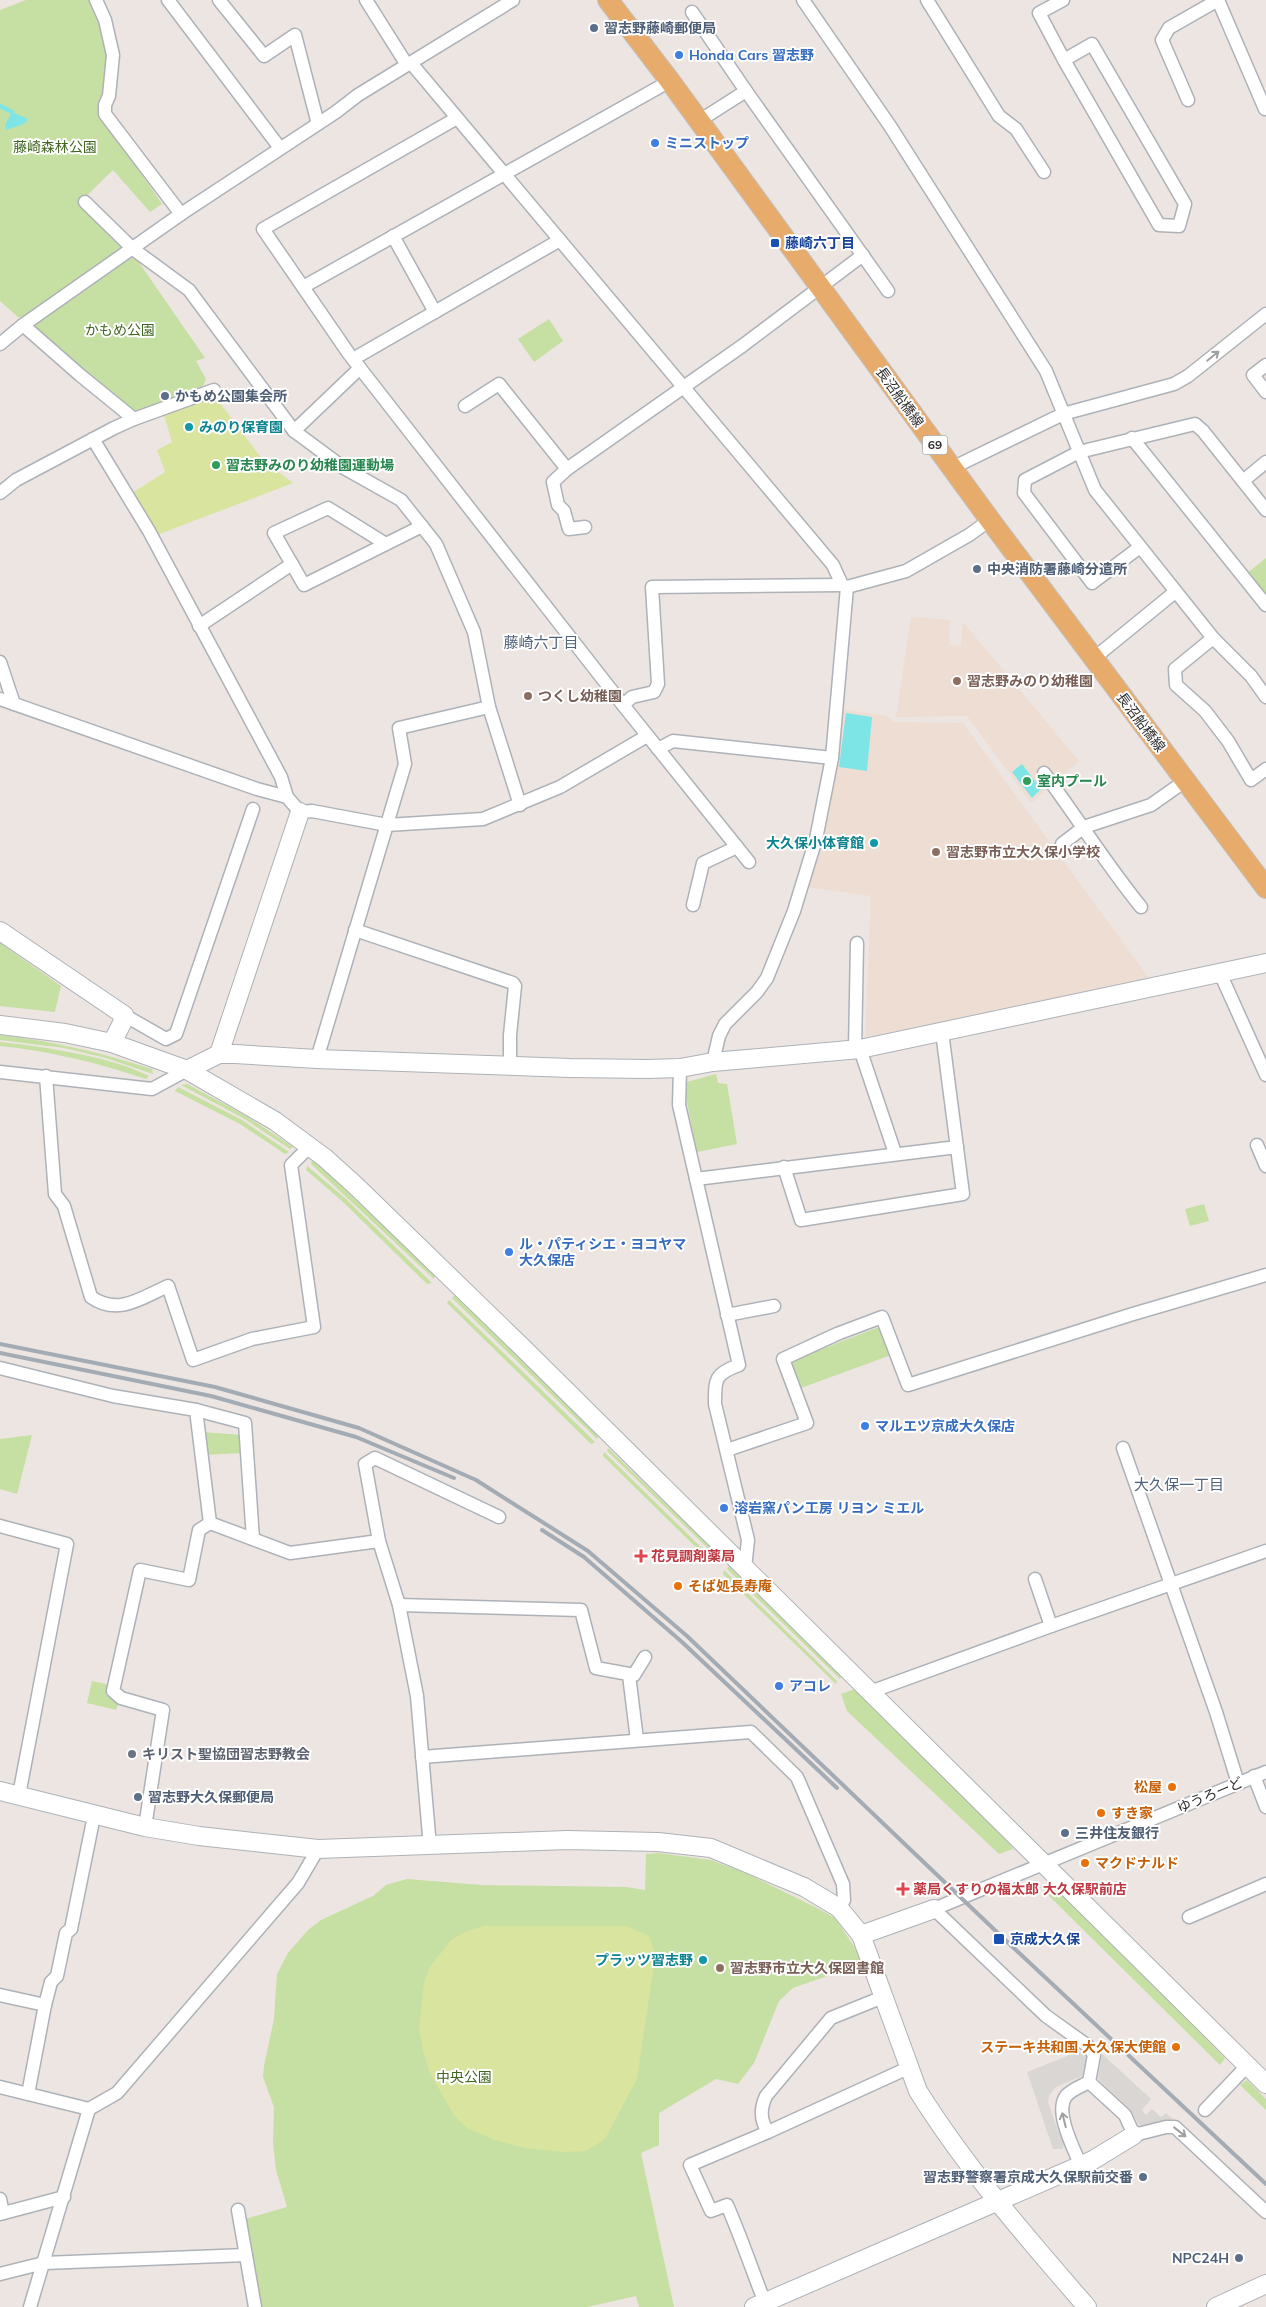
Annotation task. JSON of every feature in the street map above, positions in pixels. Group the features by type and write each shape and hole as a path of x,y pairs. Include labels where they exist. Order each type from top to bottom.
{"main road":[{"name":"長沼船橋線","path":"608,0 670,81 990,520 1266,888"}],"street":[{"path":"96,0 104,20 113,55 110,96 105,105 105,114 181,214"},
{"path":"168,0 280,148"},
{"path":"219,0 264,56 295,35 318,124"},
{"path":"366,0 409,64 457,118 833,565 845,586 832,758 816,839 787,928 767,978 757,992 725,1024 719,1036 713,1062"},
{"path":"0,344 23,324 181,214 318,124 358,95 513,0"},
{"path":"803,0 890,126 1046,372 1095,490 1175,592 1213,638 1251,676 1266,697"},
{"path":"927,0 999,116 1016,129 1044,172"},
{"path":"1063,0 1039,13 1064,60 1159,225 1178,226 1185,204 1092,44 1064,60"},
{"path":"1188,100 1162,40 1169,28 1218,0 1265,109"},
{"path":"692,12 888,291"},
{"path":"302,287 670,81"},
{"path":"699,121 746,91"},
{"path":"457,118 263,230 356,364 647,736 749,862"},
{"path":"85,202 133,249 189,290 294,431 344,468 401,500 436,544 474,632 489,707 520,805"},
{"path":"393,236 435,312"},
{"path":"294,431 356,364 435,312 560,240"},
{"path":"585,527 569,529 564,512 558,505 553,482 567,470 820,289 863,255"},
{"path":"952,468 1063,414 1174,384 1188,376 1266,314"},
{"path":"23,324 80,375 134,419"},
{"path":"1266,364 1253,375 1266,392"},
{"path":"465,406 499,384 567,470"},
{"path":"0,493 16,480 134,419 214,390"},
{"path":"1140,547 1092,583 1024,493 1025,480 1078,452 1195,424 1203,431 1266,510"},
{"path":"1132,438 1266,605"},
{"path":"93,439 149,532 282,777 287,796 300,812"},
{"path":"1242,481 1266,462"},
{"path":"386,544 328,508 274,533 304,585 386,544 422,526"},
{"path":"623,705 632,697 654,692 658,684 652,587 845,586 906,571 969,535 990,520"},
{"path":"199,626 292,564"},
{"path":"1094,659 1175,592"},
{"path":"1213,638 1175,669 1176,685 1204,711 1228,741 1251,780 1266,770"},
{"path":"0,662 14,704"},
{"path":"0,699 257,789 287,796"},
{"path":"317,1059 404,764 399,728 489,707"},
{"path":"300,812 312,812 386,825 483,820 560,787 647,736"},
{"path":"658,749 673,741 832,758"},
{"path":"1044,773 1084,827 1109,867 1141,907"},
{"path":"1062,844 1084,827 1151,805 1185,781"},
{"path":"0,931 124,1014 166,1039 176,1034 252,809"},
{"path":"219,1054 300,812"},
{"path":"693,905 703,863 737,847"},
{"path":"355,930 513,983 515,986 510,1035 510,1065"},
{"path":"857,943 858,1050 895,1153"},
{"path":"0,1072 152,1089 219,1054 510,1065 648,1069 680,1068 713,1062 858,1050 1266,963"},
{"path":"1220,973 1266,1075"},
{"path":"112,1043 122,1023 124,1014"},
{"path":"0,1026 65,1033 112,1043 187,1070 252,1107 310,1146 363,1193 1266,2083"},
{"path":"784,1167 801,1220 963,1194 942,1032"},
{"path":"680,1068 679,1105 739,1365 725,1370 716,1382 716,1404 748,1540 745,1568"},
{"path":"46,1076 55,1194 64,1206 90,1297 100,1304 122,1306 168,1286 192,1360 252,1339 314,1327 290,1166 310,1146"},
{"path":"1257,1145 1266,1166"},
{"path":"696,1179 895,1153 957,1147"},
{"path":"727,1450 807,1423 783,1359 837,1334 882,1317 908,1385 1133,1314 1266,1275"},
{"path":"727,1315 774,1306"},
{"path":"0,1368 113,1396 196,1410 245,1423 254,1539"},
{"path":"196,1410 210,1523"},
{"path":"1122,1448 1216,1712 1238,1783"},
{"path":"430,1847 417,1696 399,1605 379,1542 366,1464 375,1458 499,1517"},
{"path":"210,1523 290,1553 379,1542"},
{"path":"145,1827 163,1710 121,1698 113,1691 140,1570 189,1580 199,1530 210,1523"},
{"path":"0,1526 67,1544 19,1795"},
{"path":"870,1692 1266,1551"},
{"path":"1034,1579 1051,1626"},
{"path":"399,1605 581,1610 596,1668 634,1675 644,1657"},
{"path":"628,1675 638,1740"},
{"path":"422,1757 752,1732 797,1777 842,1884 844,1900 839,1908"},
{"path":"1260,1774 1266,1807"},
{"name":"ゆうろーど","path":"934,1909 1260,1774"},
{"path":"0,1791 94,1816 145,1827 199,1836 318,1850 567,1840 658,1842 700,1846 711,1848 804,1887 839,1908 861,1935 918,2091 998,2202 1087,2307"},
{"path":"28,2094 46,2005 52,1982 57,1976 66,1933 71,1929 94,1816"},
{"path":"0,2087 89,2109 117,2093 298,1883 318,1850"},
{"path":"1189,1916 1266,1884"},
{"path":"861,1935 934,1909 1046,2016 1088,2046 1094,2055 1089,2082"},
{"path":"0,1995 46,2005"},
{"path":"768,2132 763,2125 761,2114 762,2104 766,2096 825,2023 839,2014 883,1997"},
{"path":"1206,2110 1247,2066"},
{"path":"908,2068 768,2132 690,2165 712,2211 727,2205 742,2238 760,2305 1081,2166 1111,2151 1134,2135 1166,2127 1175,2127 1266,2212"},
{"path":"1089,2082 1125,2114 1134,2135"},
{"path":"1081,2166 1062,2117 1063,2106 1065,2098 1072,2091 1089,2082"},
{"path":"30,2307 89,2109"},
{"path":"0,2200 1,2213 64,2198"},
{"path":"238,2210 255,2307"},
{"path":"0,2274 44,2263 246,2255"},
{"path":"1216,2307 1266,2284"}],"shaded area":[{"name":"習志野みのり幼稚園","path":"911,617 950,620 949,645 961,646 963,622 1079,761 1031,803 967,716 896,717"},
{"name":"習志野市立大久保小学校","path":"841,709 887,716 894,722 963,723 1151,981 865,1037 871,896 806,887"},
{"path":"1085,2049 1089,2056 1082,2076 1056,2087 1049,2096 1048,2102 1058,2131 1064,2140 1063,2149 1053,2149 1027,2072"},
{"path":"1102,2054 1151,2099 1142,2110 1146,2115 1152,2109 1161,2117 1166,2113 1173,2119 1146,2129 1140,2127 1130,2109 1098,2079"}],"green space":[{"name":"藤崎森林公園","path":"26,0 91,0 100,19 110,56 102,117 162,204 150,212 113,170 78,204 123,250 25,317 18,317 0,301 0,10"},
{"name":"かもめ公園","path":"129,257 138,261 205,358 196,361 206,379 201,391 137,413 84,372 35,327 34,322 43,314"},
{"path":"549,319 563,341 534,362 518,339"},
{"name":"習志野みのり幼稚園運動場","path":"214,395 262,459 293,483 157,535 132,493 165,472 157,450 172,442 163,412"},
{"path":"1266,558 1266,598 1246,574"},
{"path":"0,943 61,986 55,1012 0,1006"},
{"path":"0,1035 58,1044 96,1053 152,1069 153,1074 106,1058 64,1048 0,1040"},
{"path":"0,1042 96,1058 149,1076 146,1079 74,1058 0,1046"},
{"path":"716,1074 718,1083 727,1084 737,1144 697,1152 683,1083"},
{"path":"187,1084 245,1115 293,1147 290,1149 243,1118 181,1085"},
{"path":"178,1087 242,1120 289,1152 285,1154 240,1124 175,1091"},
{"path":"312,1161 315,1161 435,1275 434,1279 311,1164"},
{"path":"307,1166 345,1198 432,1283 427,1284 342,1201 306,1170"},
{"path":"1204,1204 1209,1221 1190,1226 1185,1209"},
{"path":"455,1295 598,1435 597,1439 452,1298"},
{"path":"449,1300 594,1443 591,1444 447,1303"},
{"path":"879,1327 891,1355 801,1388 791,1361"},
{"path":"203,1432 241,1435 242,1453 205,1455"},
{"path":"32,1435 17,1494 0,1489 0,1439"},
{"path":"608,1448 717,1553 716,1556 607,1451"},
{"path":"604,1452 714,1561 711,1562 603,1456"},
{"path":"729,1566 841,1676 840,1679 727,1569"},
{"path":"724,1570 837,1681 836,1684 723,1574"},
{"path":"92,1681 110,1685 119,1701 116,1710 87,1703"},
{"path":"855,1689 1013,1849 999,1854 847,1711 841,1694"},
{"name":"中央公園","path":"658,1853 711,1860 748,1874 817,1908 835,1918 859,1954 862,1964 793,1988 779,2001 754,2063 738,2084 716,2079 659,2113 659,2145 641,2153 674,2307 639,2307 636,2296 587,2307 260,2307 245,2219 287,2207 276,2170 273,2143 274,2107 263,2077 264,2066 274,2019 277,1974 288,1953 308,1930 321,1920 373,1896 386,1885 407,1879 481,1885 626,1887 645,1890 646,1854"},
{"path":"1051,1882 1225,2058 1220,2065 1040,1887"},
{"path":"484,1926 627,1926 649,1936 654,1950 654,1964 637,2079 605,2139 586,2151 564,2152 525,2148 498,2141 469,2129 455,2117 430,2073 423,2051 419,2027 424,1983 430,1967 451,1940 467,1931"},
{"path":"1247,2080 1266,2099 1266,2110 1240,2085"}],"water":[{"path":"12,112 28,119 24,124 6,130 5,125"},
{"path":"846,713 872,717 867,771 839,767"},
{"name":"室内プール","path":"1022,764 1041,789 1032,798 1012,772"}],"waterway":[{"path":"0,106 12,112"}],"railway":[{"path":"0,1344 215,1387 359,1428 476,1480 588,1551 687,1636 1001,1936 1266,2184"},
{"path":"0,1353 211,1396 356,1437 454,1478"},
{"path":"542,1530 584,1557 682,1642 837,1788"}],"place":[{"name":"習志野藤崎郵便局","path":"594,28"},
{"name":"Honda Cars 習志野","path":"679,55"},
{"name":"ミニストップ","path":"655,143"},
{"name":"藤崎六丁目","path":"775,243"},
{"name":"かもめ公園集会所","path":"165,396"},
{"name":"みのり保育園","path":"189,427"},
{"name":"習志野みのり幼稚園運動場","path":"216,465"},
{"name":"中央消防署藤崎分遣所","path":"977,569"},
{"name":"習志野みのり幼稚園","path":"957,681"},
{"name":"つくし幼稚園","path":"528,696"},
{"name":"室内プール","path":"1027,781"},
{"name":"大久保小体育館","path":"874,843"},
{"name":"習志野市立大久保小学校","path":"936,852"},
{"name":"ル・パティシエ・ヨコヤマ 大久保店","path":"509,1252"},
{"name":"マルエツ京成大久保店","path":"865,1426"},
{"name":"溶岩窯パン工房 リヨン ミエル","path":"724,1508"},
{"name":"花見調剤薬局","path":"641,1556"},
{"name":"そば処長寿庵","path":"678,1586"},
{"name":"アコレ","path":"779,1686"},
{"name":"キリスト聖協団習志野教会","path":"132,1754"},
{"name":"松屋","path":"1172,1787"},
{"name":"習志野大久保郵便局","path":"138,1797"},
{"name":"すき家","path":"1101,1813"},
{"name":"三井住友銀行","path":"1065,1833"},
{"name":"マクドナルド","path":"1085,1863"},
{"name":"薬局くすりの福太郎 大久保駅前店","path":"903,1889"},
{"name":"京成大久保","path":"999,1939"},
{"name":"プラッツ習志野","path":"703,1960"},
{"name":"習志野市立大久保図書館","path":"720,1968"},
{"name":"ステーキ共和国 大久保大使館","path":"1176,2047"},
{"name":"習志野警察署京成大久保駅前交番","path":"1143,2177"},
{"name":"NPC24H","path":"1239,2258"}],"district":[{"name":"藤崎六丁目","path":"541,643"},
{"name":"大久保一丁目","path":"1179,1485"}]}
